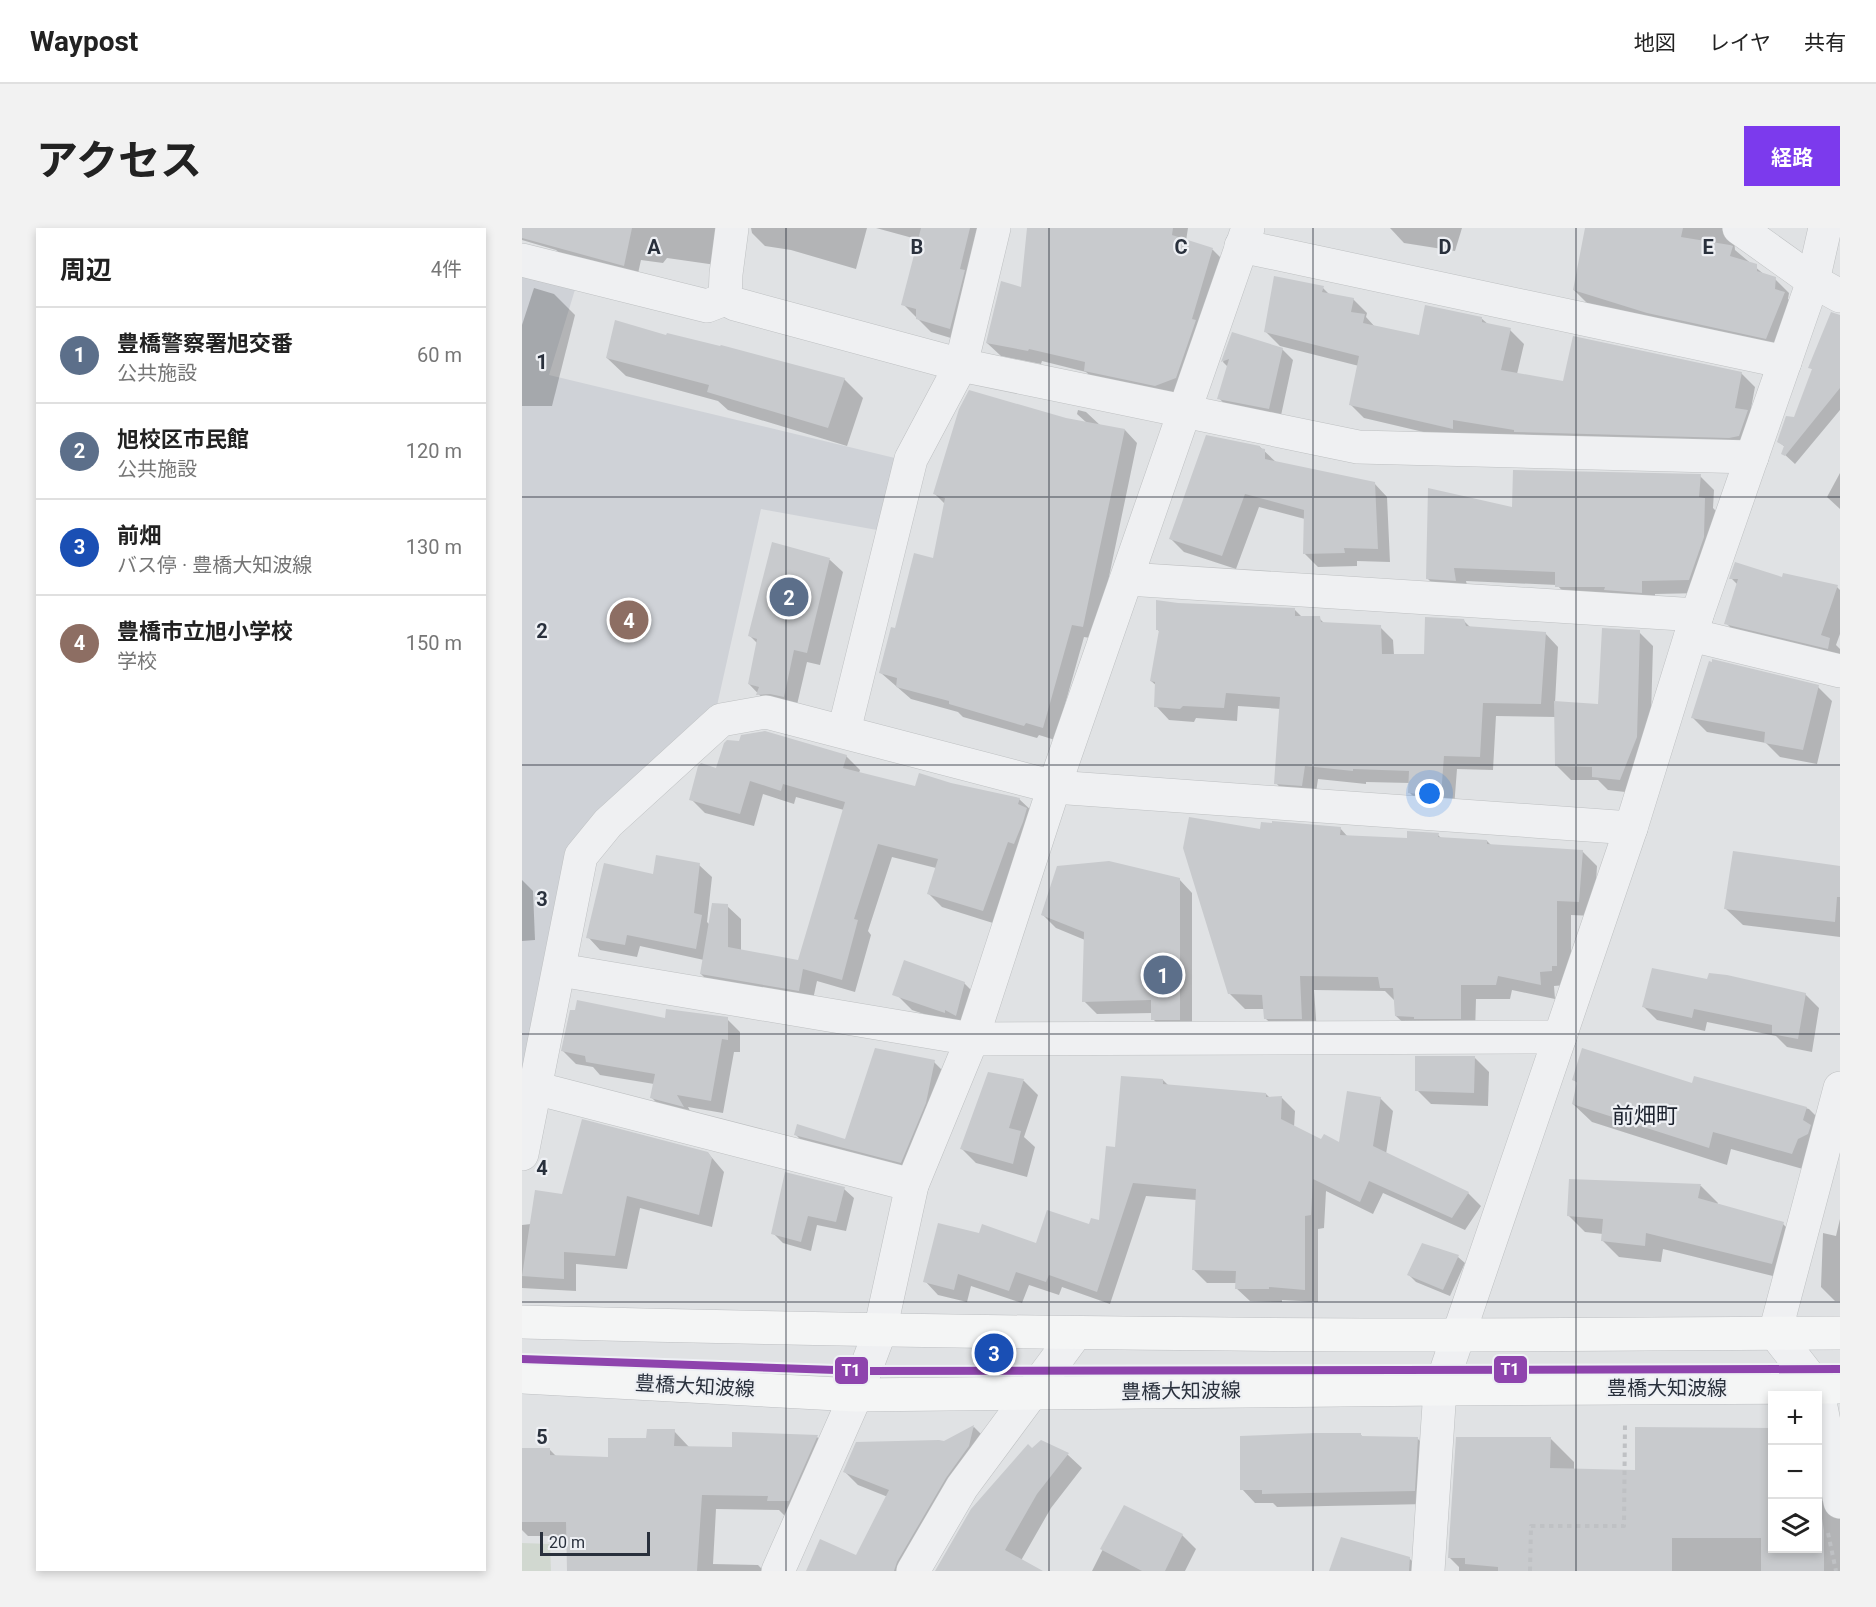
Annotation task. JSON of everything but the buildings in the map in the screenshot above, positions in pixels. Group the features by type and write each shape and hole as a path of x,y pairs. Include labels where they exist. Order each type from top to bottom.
{"main road":[{"path":"522,1322 1076,1334 1840,1333"},
{"name":"豊橋大知波線","path":"522,1377 856,1395 1829,1387"}],"street":[{"path":"725,299 732,228"},
{"path":"844,731 911,459 961,365 994,228"},
{"path":"1739,228 1827,288"},
{"path":"1428,1571 1440,1389 1631,828 1694,625 1785,362 1827,288 1825,228"},
{"path":"778,1571 856,1395 880,1331 912,1185 972,1039 1054,788 1245,237 1785,362"},
{"path":"522,260 707,306 725,299 735,304 961,365 1358,447 1752,458"},
{"path":"1127,579 1694,625 1840,671"},
{"path":"522,1154 581,856 608,823 721,720 766,712 1054,788 1631,828"},
{"path":"560,970 972,1039 1560,1037"},
{"path":"535,1088 912,1185"},
{"path":"1840,1088 1774,1333 1829,1387 1840,1502"},
{"path":"913,1571 962,1487 1076,1334"}],"path":[{"path":"1530,1571 1531,1526 1624,1526 1625,1388"}],"shaded area":[{"path":"522,271 577,283 549,375 899,459 877,530 761,509 716,710 586,829 522,1099"},
{"path":"522,1543 550,1544 551,1571 522,1571"}],"transit line":[{"name":"T1","path":"522,1359 865,1371 1840,1369"}],"place":[{"name":"旭校区市民館","path":"789,597"},
{"name":"豊橋市立旭小学校","path":"629,620"},
{"name":"豊橋警察署旭交番","path":"1163,975"},
{"name":"前畑","path":"994,1353"}],"district":[{"name":"前畑町","path":"1645,1115"}]}
